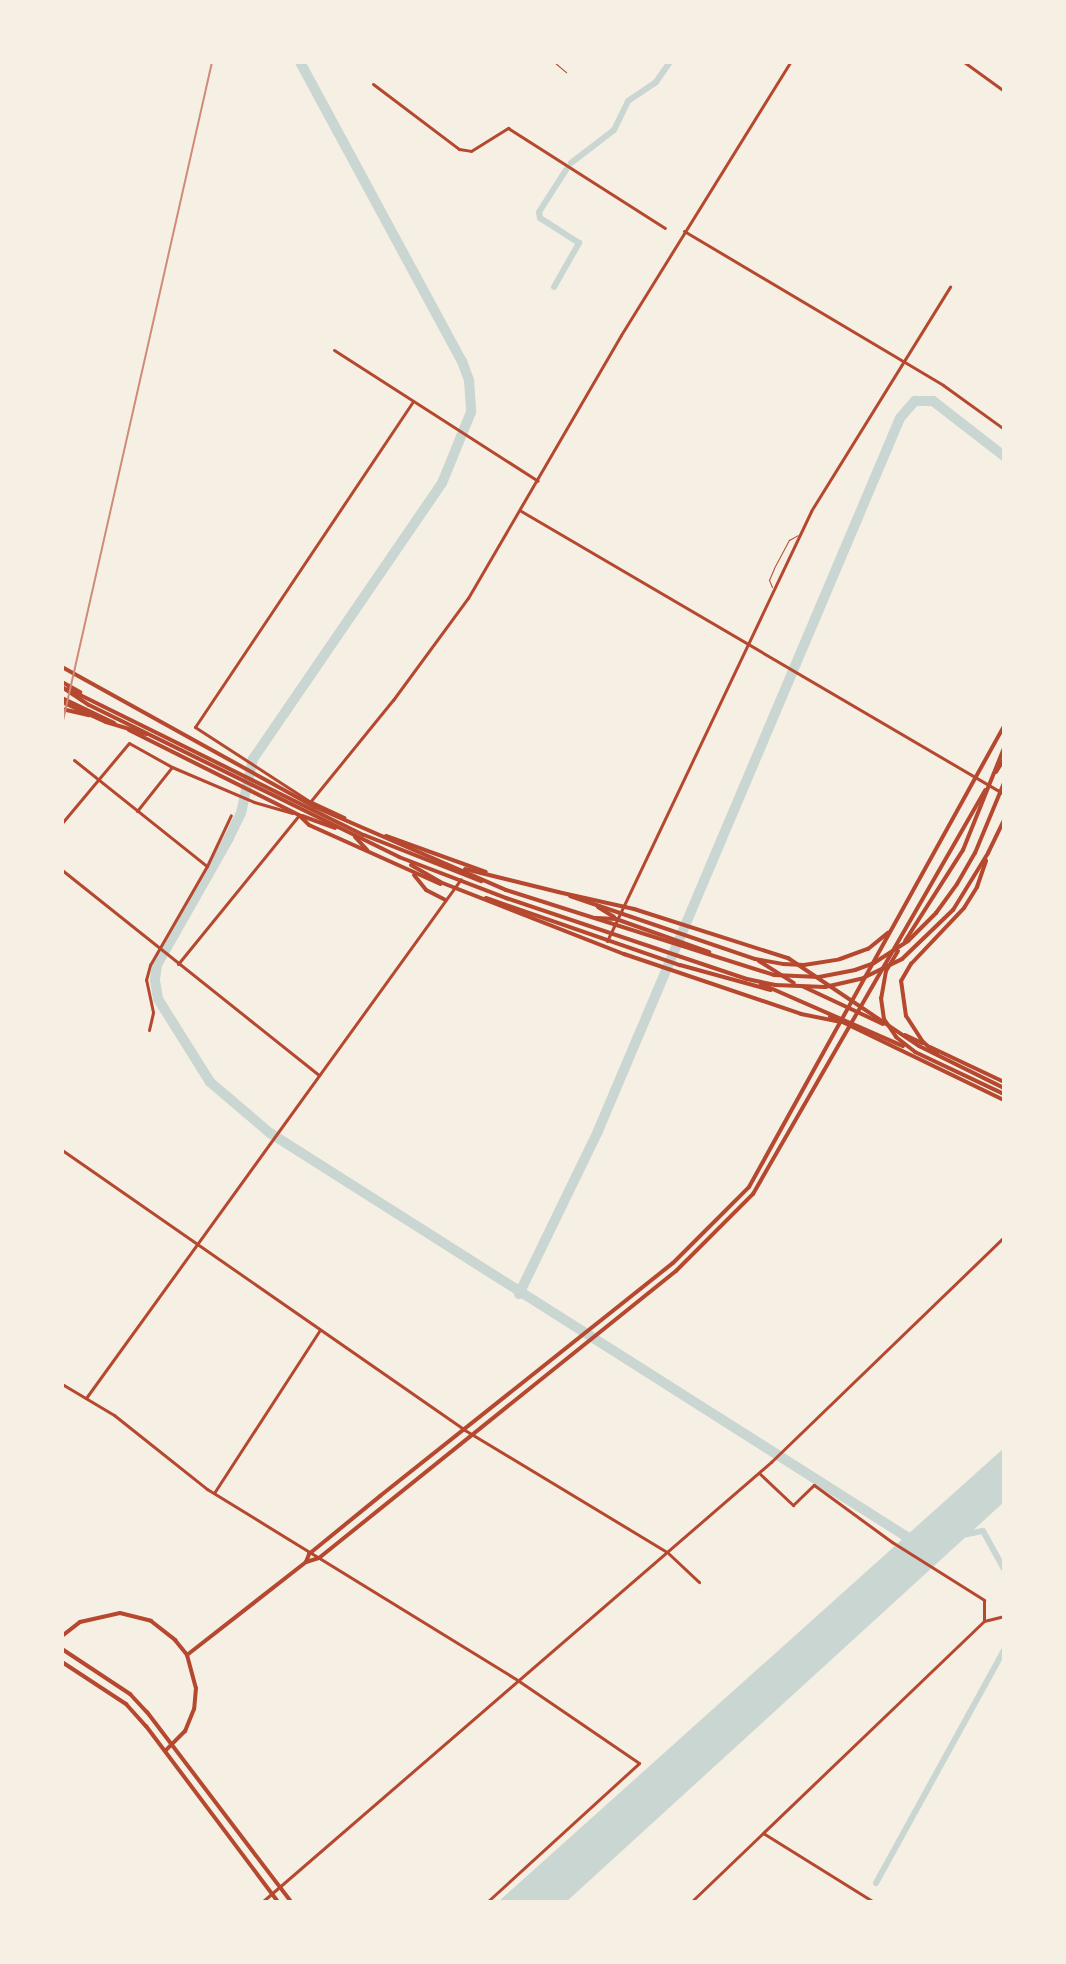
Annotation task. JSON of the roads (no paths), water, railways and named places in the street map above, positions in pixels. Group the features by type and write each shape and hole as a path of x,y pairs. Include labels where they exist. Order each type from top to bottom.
{"main road":[{"path":"62,667 315,807 506,890 774,975 828,976 874,963 924,928 975,853 1004,783"},
{"path":"62,684 308,804 468,867 590,903 616,919 794,983 848,1006 1004,1085"},
{"path":"62,684 89,705 468,893 624,954 801,1014 841,1022"},
{"path":"62,700 106,722 160,738"},
{"path":"62,700 299,815 459,882 684,958 726,976"},
{"path":"62,709 99,716"},
{"path":"306,1562 309,1554 673,1263 749,1187 1004,726"},
{"path":"915,1052 896,1037 884,1019 881,998 883,980 963,850 1004,748"},
{"path":"187,1655 306,1562 319,1558 676,1271 753,1194 1004,759"},
{"path":"308,804 367,837 463,875 595,918 616,919"},
{"path":"299,815 309,825 453,889 680,965 726,976 808,1003 841,1022 1004,1097"},
{"path":"747,979 775,985 825,987 883,971 938,928 988,853 1004,820"},
{"path":"358,824 367,837"},
{"path":"355,837 369,853"},
{"path":"948,1064 914,1030 901,1002 901,981 911,964 964,908 977,887 988,853"},
{"path":"399,857 747,979 915,1052 1004,1085"},
{"path":"457,867 648,913 788,958 910,1041 1004,1097"},
{"path":"412,873 426,890 446,900"},
{"path":"558,892 739,954 783,964 821,964 868,949 888,933"},
{"path":"492,900 512,901"},
{"path":"607,912 622,903"},
{"path":"554,916 565,926"},
{"path":"755,959 794,983"},
{"path":"62,1636 80,1622 106,1614 138,1616 163,1629 187,1655 196,1688 194,1709 185,1731 165,1751"},
{"path":"62,1649 130,1694 173,1745 291,1902"},
{"path":"62,1662 126,1704 278,1902"}],"street":[{"path":"413,401 195,727 247,758 308,804 446,630 521,511 684,231 790,62"},
{"path":"964,62 1004,91"},
{"path":"373,84 459,149 471,151 508,128 665,228"},
{"path":"684,231 902,362 1004,429"},
{"path":"607,941 622,903 800,534 842,457 950,287"},
{"path":"334,350 538,481"},
{"path":"521,511 1004,794"},
{"path":"62,823 129,743 172,767 254,802 299,815 178,964"},
{"path":"74,760 207,866"},
{"path":"136,812 172,767"},
{"path":"149,1030 153,1012 146,980 158,948 207,866 231,815"},
{"path":"86,1398 468,867"},
{"path":"62,870 319,1075"},
{"path":"62,1150 471,1435 667,1552 699,1582"},
{"path":"262,1902 759,1473 1004,1237"},
{"path":"214,1493 320,1330"},
{"path":"62,1384 128,1425 214,1493 518,1681 547,1704 637,1759 638,1765 487,1902"},
{"path":"759,1473 793,1505 814,1485 897,1546 984,1600 984,1621"},
{"path":"691,1902 984,1621 1004,1616"},
{"path":"763,1833 874,1902"}],"lane":[{"path":"554,62 566,72"},
{"path":"773,589 769,580 774,568 789,540 800,534"}],"waterway":[{"path":"300,62 462,361 469,380 471,412 442,483 253,759 241,813 157,965 155,980 158,999 210,1082 270,1133 907,1537"},
{"path":"571,163 614,130 628,101 656,82 670,62"},
{"path":"554,287 579,243 540,218 539,212 566,170"},
{"path":"519,1294 598,1131 900,418 915,401 933,401 1004,456"},
{"path":"962,1535 983,1531 1004,1569"},
{"path":"876,1883 1004,1650"}],"railway":[{"path":"62,725 212,62"}]}
